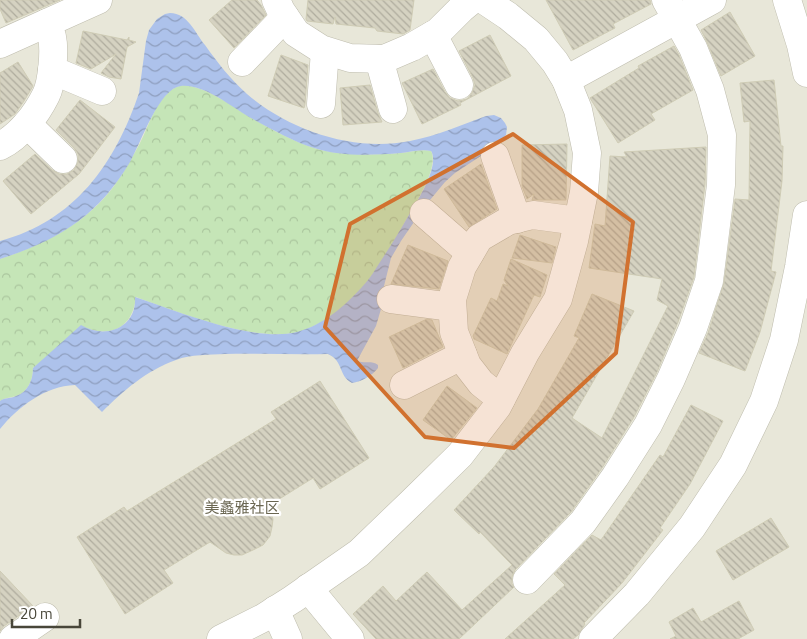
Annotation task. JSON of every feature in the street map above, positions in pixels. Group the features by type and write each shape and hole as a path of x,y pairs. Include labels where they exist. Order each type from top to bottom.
{"street":[{"path":"0,44 98,0"},
{"path":"242,62 280,8 296,33 325,51 350,58 384,59 412,47 438,32 461,8 472,0"},
{"path":"221,639 263,618 359,553 460,455 497,407 525,353 558,299 574,241 584,192 587,153 578,110 566,80 555,62 536,39 508,16 484,0"},
{"path":"566,80 671,9 712,0"},
{"path":"787,0 801,45 807,73"},
{"path":"527,580 582,522 615,477 648,425 671,379 693,328 709,281 721,185 722,136 710,90 693,48 671,9"},
{"path":"0,146 8,142 31,120 47,93 54,61 52,38 47,23"},
{"path":"433,35 459,85"},
{"path":"321,104 325,51"},
{"path":"379,59 393,109"},
{"path":"52,70 102,91"},
{"path":"27,124 63,159"},
{"path":"495,156 517,219"},
{"path":"424,213 470,253"},
{"path":"501,399 481,383 467,366 454,332 452,299 462,267 478,238 508,221 533,215 578,221"},
{"path":"593,639 637,594 692,527 733,465 764,401 784,340 799,268 807,215"},
{"path":"391,299 452,307"},
{"path":"404,385 463,355"},
{"path":"308,588 350,639"},
{"path":"275,610 288,639"},
{"path":"13,639 45,617"}],"highlighted area":[{"path":"513,134 633,222 616,353 514,448 425,437 325,327 350,224"}],"shaded area":[{"path":"0,0 807,0 807,639 0,639"}],"green space":[{"path":"184,85 208,92 279,133 324,151 345,154 369,154 401,153 420,150 431,151 433,157 430,173 418,200 370,279 342,308 316,325 298,332 280,334 239,330 194,318 136,297 131,315 120,327 105,331 86,328 33,368 32,378 25,391 17,396 0,401 0,259 48,239 77,222 91,211 114,186 131,160 156,108 168,93"}],"water":[{"path":"170,13 182,16 190,24 224,71 247,94 264,107 303,128 345,141 389,144 430,136 486,116 494,115 501,118 505,123 507,127 506,135 493,148 455,173 445,182 425,206 391,258 376,326 358,359 361,362 378,365 376,371 366,378 352,383 345,377 337,360 328,354 194,356 165,364 145,375 118,396 102,412 75,385 64,386 33,399 15,413 0,429 0,401 14,397 27,389 31,381 33,368 81,325 100,331 118,328 131,317 135,297 216,324 259,333 279,334 297,332 325,320 368,281 427,182 433,165 431,151 420,150 369,155 325,151 281,134 208,92 190,86 181,86 173,89 165,96 151,118 130,162 118,181 90,211 75,224 59,234 21,252 0,259 0,241 27,232 71,204 89,186 104,166 118,143 139,93 149,30 157,19"}],"building":[{"path":"0,0 60,0 6,23 0,9"},
{"path":"232,0 257,0 266,15 234,48 209,20"},
{"path":"308,0 414,0 410,30 403,34 377,31 375,28 336,24 335,17 333,24 307,21"},
{"path":"546,0 650,0 651,4 613,24 615,28 573,50"},
{"path":"730,12 755,56 721,76 701,30"},
{"path":"83,31 127,40 129,37 129,40 136,42 127,47 121,79 109,77 101,73 116,54 91,69 76,63"},
{"path":"490,35 511,76 460,103 461,105 422,124 402,83 433,69 450,98 458,101 467,99 475,85 459,51"},
{"path":"674,46 693,90 651,114 655,120 618,143 590,98 639,68 638,66"},
{"path":"281,55 308,65 304,108 268,96"},
{"path":"18,62 33,86 15,114 0,124 0,73"},
{"path":"774,80 781,146 783,146 782,181 771,271 776,272 760,332 745,371 699,353 708,333 724,283 735,199 749,200 750,121 744,122 740,83"},
{"path":"370,85 382,122 343,125 340,88"},
{"path":"80,100 115,127 79,174 31,214 3,181 35,154 59,174 67,174 74,170 78,162 78,154 56,130"},
{"path":"567,144 566,200 532,200 534,194 527,199 522,186 522,145"},
{"path":"706,147 705,184 694,277 657,372 634,417 602,468 571,512 515,570 512,577 514,587 459,639 376,639 353,614 383,586 396,601 427,572 462,610 512,565 480,532 479,534 454,510 494,467 538,409 579,338 574,336 592,294 634,311 572,418 602,438 668,306 657,300 662,279 589,268 595,224 605,226 610,156 627,157 624,152"},
{"path":"481,164 497,209 469,227 444,189"},
{"path":"520,235 556,247 552,263 512,258"},
{"path":"408,245 448,261 439,289 391,284"},
{"path":"511,259 547,275 540,297 534,295 507,354 474,339 473,336 491,298 497,301 503,284 508,286 504,280"},
{"path":"427,319 432,320 443,347 403,368 389,337"},
{"path":"320,381 369,458 320,489 313,478 268,506 273,519 272,527 270,536 263,545 242,555 234,555 226,553 210,542 164,570 173,583 125,614 77,537 124,507 127,511 276,419 271,412"},
{"path":"447,386 477,408 451,440 423,420"},
{"path":"691,405 723,421 690,484 660,528 663,530 622,583 584,623 578,635 573,639 505,639 565,585 554,574 592,535 601,540 660,455 663,457"},
{"path":"771,518 789,547 733,580 716,551"},
{"path":"0,571 33,606 4,626 0,631"},
{"path":"739,601 754,630 738,639 670,639 676,636 669,622 693,608 701,622"}],"district":[{"name":"美蠡雅社区","path":"242,508"}]}
